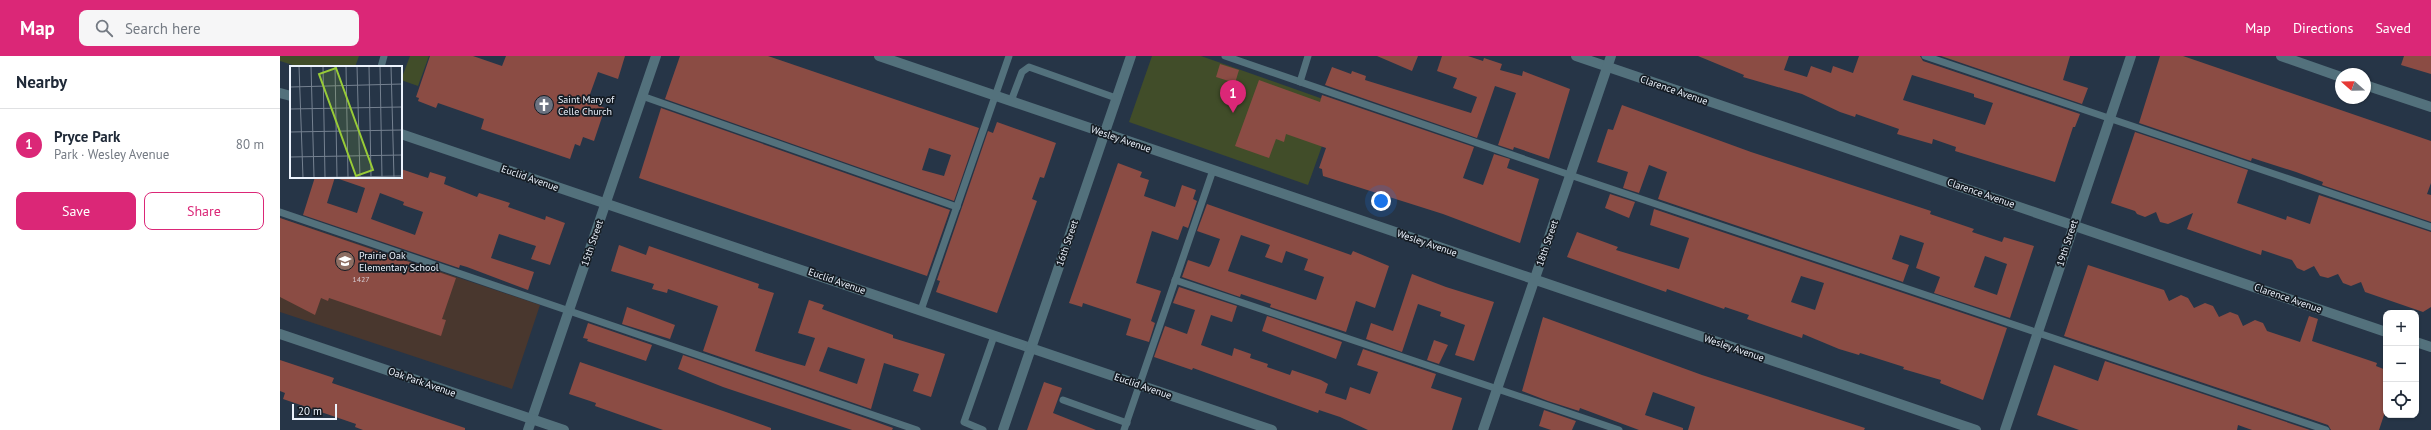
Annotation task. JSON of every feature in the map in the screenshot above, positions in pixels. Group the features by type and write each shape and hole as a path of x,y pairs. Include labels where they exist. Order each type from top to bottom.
{"street":[{"name":"15th Street","path":"528,430 656,56"},
{"name":"Wesley Avenue","path":"879,56 1976,430"},
{"name":"16th Street","path":"1003,430 1131,56"},
{"name":"Clarence Avenue","path":"1576,56 2383,331"},
{"name":"18th Street","path":"1483,430 1611,56"},
{"name":"19th Street","path":"2005,430 2130,56"},
{"path":"2281,56 2335,74"},
{"path":"2371,87 2431,107"},
{"path":"280,93 290,96"},
{"name":"Euclid Avenue","path":"402,134 1272,430"},
{"name":"Oak Park Avenue","path":"280,334 564,430"},
{"path":"2419,343 2431,347"}],"lane":[{"path":"381,66 384,56"},
{"path":"922,310 1009,56"},
{"path":"1225,56 1570,175 2326,430"},
{"path":"1300,82 1308,56"},
{"path":"1925,56 2431,227"},
{"path":"1011,101 1022,72 1030,67 1116,98"},
{"path":"642,96 957,207"},
{"path":"1124,430 1213,170"},
{"path":"280,212 917,430"},
{"path":"1175,280 1619,430"},
{"path":"983,430 964,422 994,336"},
{"path":"1063,400 1127,423"}],"shaded area":[{"name":"Prairie Oak Elementary School","path":"280,218 540,305 512,389 280,312"}],"green space":[{"path":"280,56 359,56 355,66 296,66 280,61"},
{"path":"410,56 429,56 418,86 402,80"},
{"path":"1152,56 1201,56 1337,104 1308,185 1129,122"}],"building":[{"name":"Saint Mary of Celle Church","path":"430,56 473,56 502,66 506,56 625,56 618,79 598,72 589,97 594,99 593,103 605,108 594,141 583,137 580,146 575,144 570,159 481,129 484,119 438,103 436,108 418,101 419,98 416,97"},
{"path":"680,56 768,56 979,128 954,201 665,99","holes":["929,148 951,155 944,176 922,170"]},
{"path":"1377,56 1418,56 1412,71"},
{"path":"1442,56 1468,56 1483,61 1484,58 1502,64 1500,70 1522,76 1523,71 1570,89 1549,159 1514,147 1513,150 1498,145 1516,93 1495,86 1477,138 1325,85 1332,67 1351,74 1352,71 1366,76 1365,80 1471,113 1477,97 1453,88 1457,78 1437,71"},
{"path":"1698,56 1789,56 1784,70 1807,77 1811,66 1831,73 1833,66 1853,73 1859,56 1920,56 1923,61 2080,114 2075,127 2073,127 2055,182 1955,151 1956,147 1933,139 1932,144 1897,134 1899,129 1856,114 1855,117 1840,112 1802,94 1743,77 1744,75","holes":["1912,75 1974,94 1974,97 1993,103 1985,125 1903,100"]},
{"path":"1941,56 2070,56 2063,80 2088,88 2082,104"},
{"path":"2160,56 2183,56 2431,141 2431,183 2427,194 2431,195 2431,222 2322,185 2323,182 2296,172 2252,158 2251,161 2139,123"},
{"path":"2404,56 2431,56 2431,74 2401,65"},
{"path":"1220,64 1239,70 1235,83 1216,77"},
{"path":"1259,80 1320,102 1322,95 1474,147 1463,178 1483,185 1494,154 1510,159 1507,168 1539,179 1520,243 1443,214 1323,176 1322,169 1319,168 1326,148 1286,134 1284,142 1276,139 1269,158 1235,146"},
{"path":"1622,105 1751,152 1931,211 1930,214 1974,229 1972,232 2002,242 2004,237 2034,246 2010,318 1934,293 1940,277 1916,268 1924,243 1900,235 1892,259 1909,265 1903,282 1658,199 1667,172 1649,165 1639,193 1623,188 1628,172 1597,162 1608,129 1613,130","holes":["1985,256 2007,264 1997,295 1974,287"]},
{"path":"661,108 950,210 927,276 639,178"},
{"path":"997,122 1056,143 1044,178 1040,177 1032,199 1037,201 997,313 936,292 940,281 937,280 988,131 993,133"},
{"path":"2135,132 2248,170 2237,203 2286,220 2287,216 2310,224 2319,195 2431,232 2431,307 2423,312 2365,292 2361,282 2351,286 2343,283 2338,274 2328,278 2320,276 2314,266 2304,271 2297,268 2292,260 2262,250 2261,255 2187,229 2193,213 2168,224 2160,222 2156,212 2145,217 2137,214 2135,211 2111,203"},
{"path":"1118,163 1142,172 1140,177 1149,180 1144,196 1175,207 1182,185 1196,190 1193,199 1197,201 1188,228 1183,226 1178,240 1152,231 1136,283 1161,291 1151,321 1155,323 1149,342 1126,335 1131,319 1083,303 1082,307 1069,303"},
{"path":"402,169 428,178 430,172 446,177 444,184 477,197 479,193 510,203 508,207 545,220 546,216 565,223 550,265 531,259 536,246 499,234 491,258 534,272 528,290 467,267 460,265 459,268 303,215 315,178 335,178 327,203 357,213 365,188 339,179 402,178","holes":["380,193 404,202 403,205 423,212 415,235 371,219"]},
{"path":"1610,194 1635,202 1629,218 1605,208"},
{"path":"1207,204 1351,255 1353,251 1389,266 1375,308 1356,301 1346,332 1270,307 1271,304 1241,294 1240,297 1182,277 1188,260 1209,267 1220,239 1197,231","holes":["1241,235 1270,245 1265,257 1282,263 1286,251 1308,259 1304,270 1324,277 1316,300 1228,271"]},
{"path":"1654,209 2007,328 1983,400 1940,383 1941,380 1903,369 1904,367 1860,353 1859,355 1839,349 1803,334 1802,338 1747,319 1749,315 1725,307 1724,309 1667,289 1666,292 1567,257 1577,232 1618,247 1616,250 1679,269 1689,238 1650,225","holes":["1801,276 1824,283 1815,310 1791,302"]},
{"path":"280,218 456,278 442,319 446,320 441,336 329,298 328,301 321,298 315,315 280,297"},
{"path":"619,245 646,255 649,246 759,284 758,288 774,293 755,351 805,366 815,338 798,333 809,300 824,305 822,309 893,335 893,338 945,354 931,397 913,391 919,374 884,363 871,409 703,351 718,306 668,289 667,293 652,289 654,284 611,271","holes":["828,347 865,359 857,384 819,371"]},
{"path":"2088,265 2164,290 2169,301 2181,295 2188,298 2194,308 2205,303 2213,306 2219,317 2230,312 2238,315 2243,326 2255,320 2263,323 2267,331 2300,342 2309,316 2318,319 2312,341 2377,363 2376,366 2383,369 2383,418 2379,430 2331,430 2328,425 2064,336"},
{"path":"1412,274 1446,287 1494,302 1474,361 1455,355 1465,325 1440,316 1441,312 1418,304 1402,352 1366,339 1371,323 1393,331"},
{"path":"1179,287 1237,306 1232,322 1211,315 1201,345 1232,356 1234,348 1251,354 1250,358 1268,364 1267,367 1290,375 1292,370 1321,380 1328,384 1325,393 1346,400 1350,387 1370,394 1378,372 1357,365 1363,349 1436,374 1431,388 1462,398 1452,430 1368,430 1340,417 1319,410 1318,413 1193,368 1192,370 1154,357 1165,326 1187,334 1195,310 1173,303"},
{"path":"627,307 675,325 670,339 622,324"},
{"path":"1267,316 1342,342 1336,359 1262,331"},
{"path":"1543,317 1702,375 1865,428 1864,430 1688,430 1695,407 1653,392 1645,415 1683,428 1683,430 1639,430 1580,408 1579,411 1548,401 1522,391"},
{"path":"588,323 652,345 646,361 587,341 588,339 583,338"},
{"path":"1434,340 1448,345 1439,364 1427,360"},
{"path":"683,355 893,428 892,430 852,430 723,387 678,369"},
{"path":"280,360 334,378 332,383 465,428 465,430 363,430 355,427 356,424 283,399 285,393 280,391"},
{"path":"2105,361 2310,430 2252,430 2238,425 2237,430 2079,430 2037,415 2054,365 2098,381"},
{"path":"580,362 771,428 771,430 663,430 595,406 596,403 569,394"},
{"path":"1044,382 1062,388 1053,413 1096,430 1027,430"},
{"path":"1544,410 1576,421 1572,430 1551,430 1539,426"}],"place":[{"name":"Saint Mary of Celle Church","path":"544,105"},
{"name":"Pryce Park","path":"1233,113"},
{"name":"Prairie Oak Elementary School","path":"345,261"}]}
